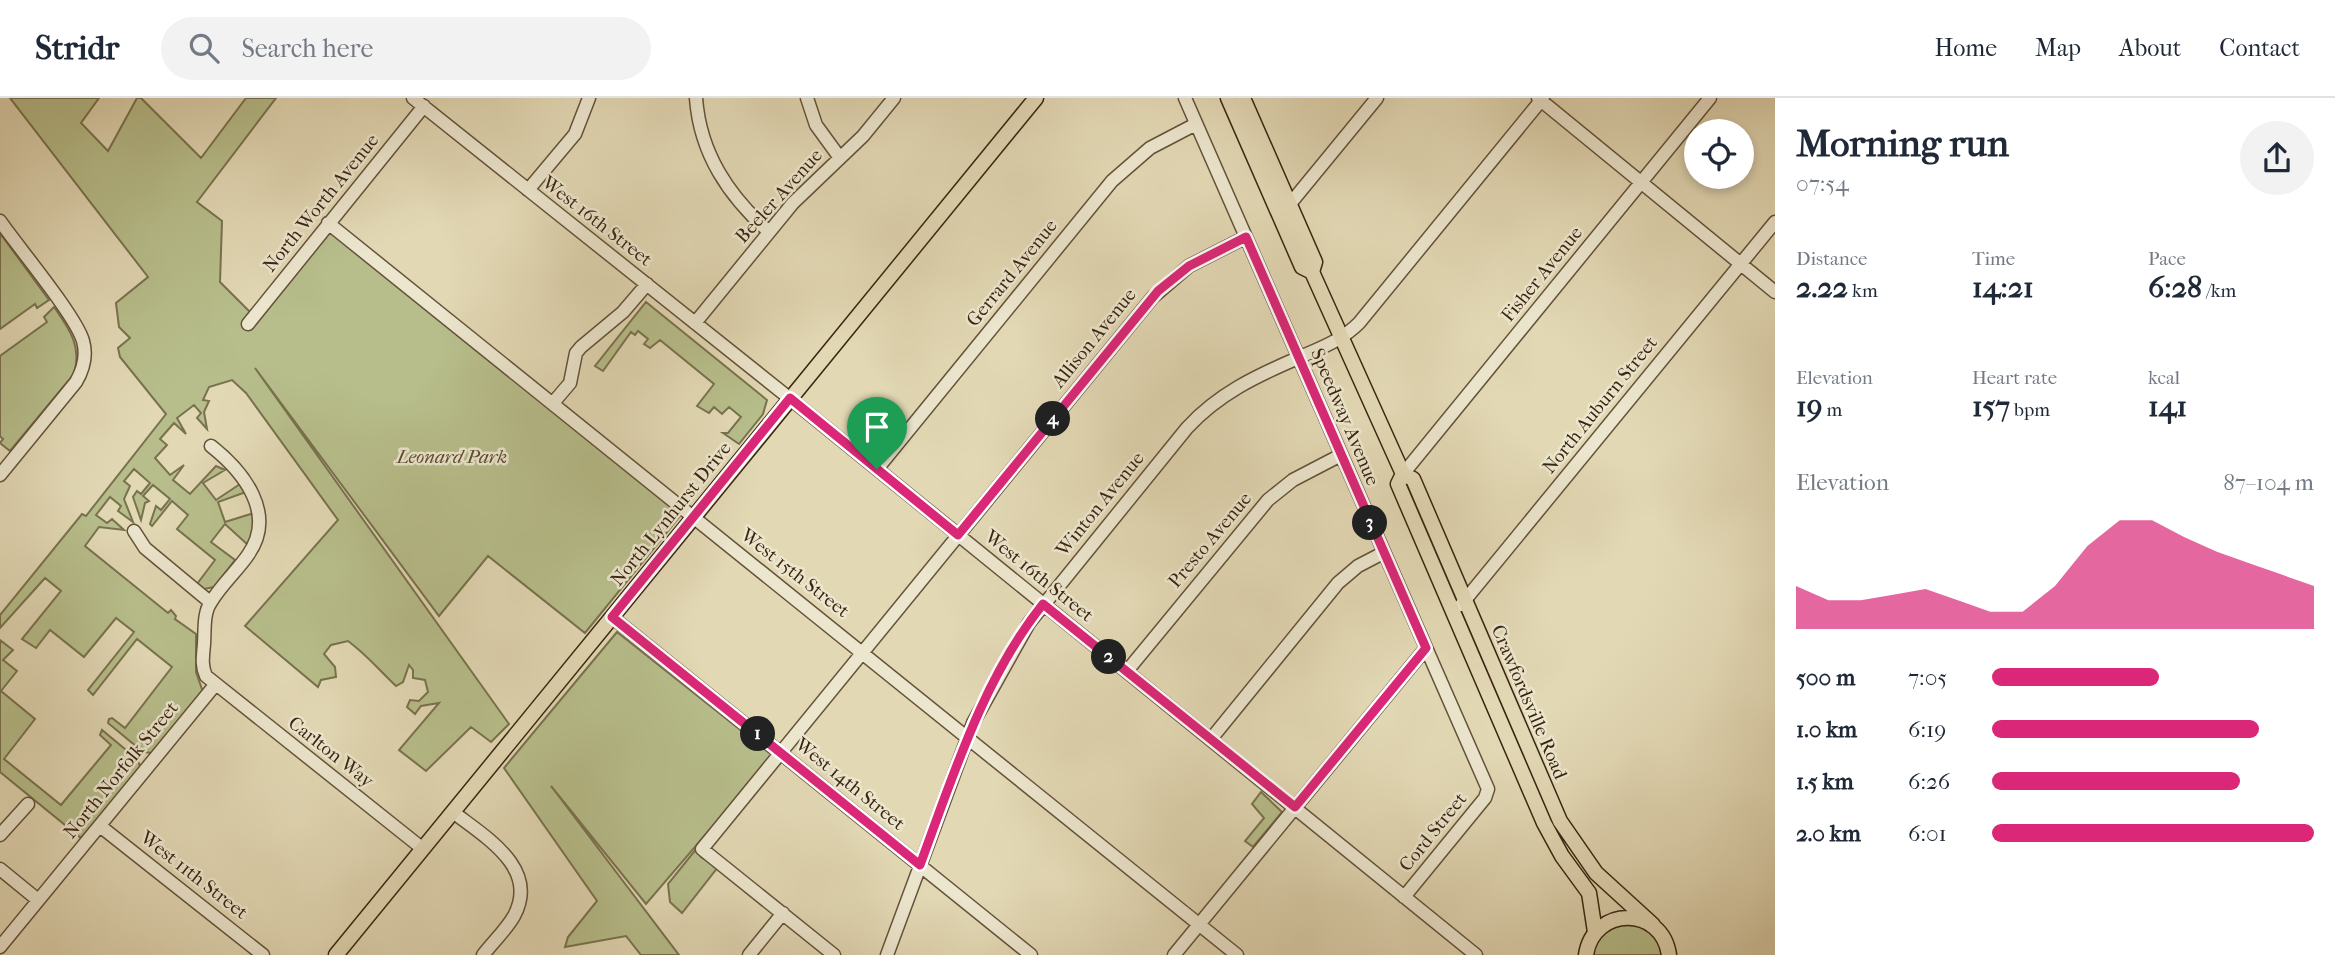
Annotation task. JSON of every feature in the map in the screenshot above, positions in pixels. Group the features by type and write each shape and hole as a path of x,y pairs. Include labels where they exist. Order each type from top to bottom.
{"main road":[{"name":"North Lynhurst Drive","path":"337,955 1035,98"},
{"name":"Crawfordsville Road","path":"1228,98 1302,267 1312,272 1403,474 1413,480 1543,784 1566,831 1607,884 1653,925"},
{"name":"Crawfordsville Road","path":"1243,98 1315,262 1312,272"},
{"name":"Crawfordsville Road","path":"1403,474 1398,484 1550,834 1592,898 1593,935 1587,955"},
{"path":"1593,935 1605,923 1621,917 1638,918 1653,925 1664,939 1669,955"}],"street":[{"path":"528,190 575,134 589,98"},
{"path":"696,98 701,132 719,175 741,206 769,232"},
{"path":"807,98 818,129 840,158"},
{"name":"Beeler Avenue","path":"695,323 805,190 863,136 894,98"},
{"name":"Speedway Avenue","path":"1185,98 1488,789"},
{"path":"1280,216 1377,98"},
{"name":"Fisher Avenue","path":"1403,474 1710,98"},
{"path":"1342,338 1364,319 1541,99 1775,292"},
{"name":"West 16th Street","path":"418,102 790,398 1476,955"},
{"name":"North Worth Avenue","path":"248,324 328,223 418,102"},
{"name":"Gerrard Avenue","path":"877,469 1112,181 1150,148 1196,124"},
{"path":"0,221 75,326 83,341 84,360 76,383 0,475"},
{"name":"North Auburn Street","path":"1455,614 1775,222"},
{"name":"West 15th Street","path":"328,223 1237,955"},
{"name":"Allison Avenue","path":"783,913 702,849 1158,291 1189,266 1246,237"},
{"path":"553,402 570,383 576,353 593,334 623,312 647,285"},
{"name":"Winton Avenue","path":"887,955 968,737 1012,653 1043,604 1200,415 1242,383 1342,338"},
{"path":"211,446 236,469 258,502 262,520 257,541 210,602 202,663 206,676 215,685"},
{"name":"Presto Avenue","path":"1127,671 1268,500 1293,480 1341,455"},
{"path":"134,531 145,548 210,602"},
{"path":"1211,739 1338,583 1358,566 1383,553"},
{"name":"West 14th Street","path":"612,617 1031,955"},
{"path":"1174,955 1426,648"},
{"name":"North Norfolk Street","path":"0,947 215,685"},
{"name":"Carlton Way","path":"215,685 423,849"},
{"name":"Cord Street","path":"1405,897 1485,798 1488,789"},
{"path":"0,835 27,804"},
{"path":"453,812 507,856 519,878 520,900 515,914 483,955"},
{"name":"West 11th Street","path":"100,826 263,955"},
{"path":"0,869 37,900"},
{"path":"749,955 783,913 834,955"},
{"path":"1578,955 1593,935"}],"green space":[{"name":"Leonard Park","path":"10,98 99,98 81,123 108,151 137,98 141,98 201,158 246,98 276,98 197,202 222,221 220,282 251,313 328,223 685,510 585,633 488,556 439,616 255,368 509,724 491,742 471,727 426,771 399,750 439,703 421,706 415,714 407,707 410,700 419,701 428,692 425,680 413,678 413,670 409,665 403,682 396,686 348,641 331,645 324,654 335,667 336,677 321,680 318,687 245,626 338,520 246,393 232,380 209,387 203,400 209,401 204,412 207,429 197,418 201,413 194,405 177,418 186,434 174,423 160,439 167,445 155,458 170,475 184,465 173,480 190,494 216,466 225,470 203,483 216,500 240,484 246,492 218,502 225,522 254,513 253,531 248,545 225,524 211,542 235,560 214,587 204,589 197,584 215,560 177,529 188,515 172,501 152,526 150,524 156,506 161,510 170,499 153,485 143,496 149,501 145,503 141,520 133,497 137,491 141,494 150,483 134,469 124,481 130,486 124,499 133,522 118,511 121,506 110,497 96,515 107,523 112,519 124,530 99,527 85,546 168,613 171,610 176,616 175,619 196,634 196,672 203,692 152,753 143,752 108,723 112,718 125,728 172,667 137,639 93,695 88,690 134,632 116,618 84,657 50,630 36,648 22,639 61,591 45,578 0,628 0,615 82,514 86,516 166,414 120,357 118,348 130,338 119,327 116,303 148,277"},
{"path":"0,233 49,300 37,308 35,304 0,329"},
{"path":"646,302 767,400 763,414 739,444 723,433 728,433 741,417 729,407 722,414 714,407 709,413 697,406 714,384 660,340 650,348 644,344 648,339 638,331 635,335 631,332 603,371 595,366"},
{"path":"54,307 73,339 76,355 74,374 10,451 0,443 3,439 0,436 0,356 47,322 44,317"},
{"path":"617,632 773,756 646,904 551,786 679,955 641,955 626,936 565,947 568,937 597,901 504,768"},
{"path":"0,640 13,650 3,660 17,671 1,691 35,719 4,759 61,805 111,745 100,735 102,730 137,759 141,768 81,838 0,772"},
{"path":"1261,792 1282,812 1253,847 1245,841 1264,818 1252,804"},
{"path":"697,848 701,857 718,867 682,913 670,902 668,884"},
{"path":"1638,918 1669,955 1586,955 1595,932"}],"route":[{"path":"1246,237 1426,648 1295,807 1043,604 1029,623 973,723 920,865 612,617 790,398 877,469 958,535 1158,291 1189,266 1246,237"}]}
